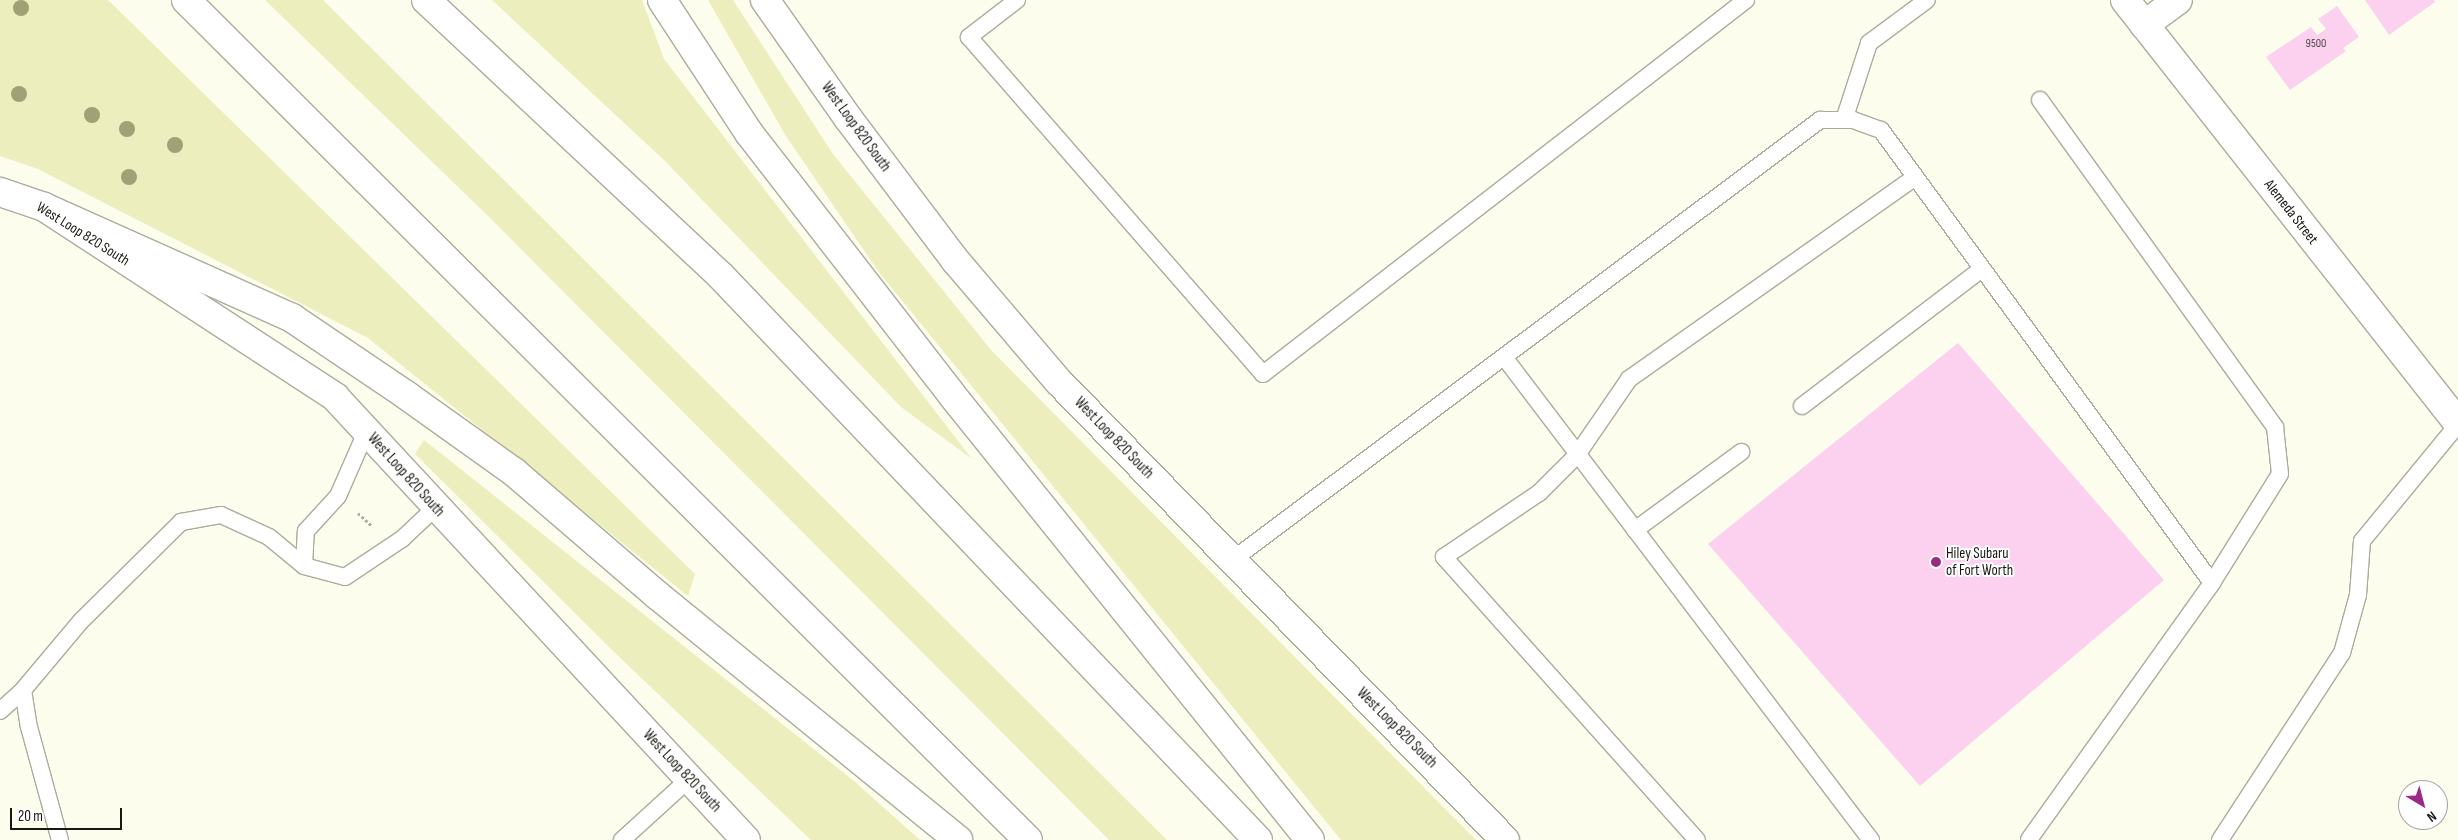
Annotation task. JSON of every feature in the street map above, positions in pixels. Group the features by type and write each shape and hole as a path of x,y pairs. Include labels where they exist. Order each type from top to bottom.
{"main road":[{"path":"186,0 1028,840"},
{"path":"426,0 720,275 1258,840"},
{"path":"662,0 749,133 952,396 1310,840"},
{"name":"West Loop 820 South","path":"765,0 848,118 955,260 1059,382 1230,561 1505,840"},
{"name":"Alemeda Street","path":"2125,0 2458,424"},
{"path":"2144,25 2178,0"},
{"name":"West Loop 820 South","path":"0,192 44,207 335,397 746,840"},
{"path":"44,207 292,318 406,395 514,472 657,594 958,840"}],"lane":[{"path":"1017,0 969,37 1263,374 1746,0"},
{"path":"1844,120 1869,43 1927,0"},
{"path":"2030,840 2212,583 2280,474 2275,427 2040,100"},
{"path":"1230,561 1820,120 1853,120 1881,130 2212,583"},
{"path":"1698,840 1444,557 1539,493 1577,455 1630,379 1915,177"},
{"path":"1802,406 1982,269"},
{"path":"1504,357 1871,840"},
{"path":"2220,840 2342,653 2358,596 2362,541 2458,424"},
{"path":"304,566 306,531 338,496 366,432"},
{"path":"1635,530 1741,452"},
{"path":"0,711 23,690 81,621 181,522 221,515 269,537 304,566 345,577 402,539 436,507"},
{"path":"23,690 29,727 60,840"},
{"path":"622,840 689,778"}],"path":[{"path":"352,508 374,527"}],"green space":[{"path":"0,0 108,0 695,574 688,596 368,338 38,169 0,156"},
{"path":"265,0 323,0 1167,840 1109,840 486,214"},
{"path":"492,0 642,0 664,59 972,459 901,407 664,160"},
{"path":"708,0 733,0 833,154 991,350 1476,840 1341,840 878,271 786,136"},
{"path":"424,440 854,781 920,840 811,840 611,649 415,454"}],"building":[{"path":"2365,0 2434,0 2435,2 2389,35"},
{"path":"2337,6 2359,37 2343,48 2346,51 2290,90 2266,57 2311,27 2317,35 2326,29 2318,19"},
{"name":"Hiley Subaru of Fort Worth","path":"1958,343 2164,580 1920,786 1708,544"}],"place":[{"name":"Hiley Subaru of Fort Worth","path":"1936,562"}]}
